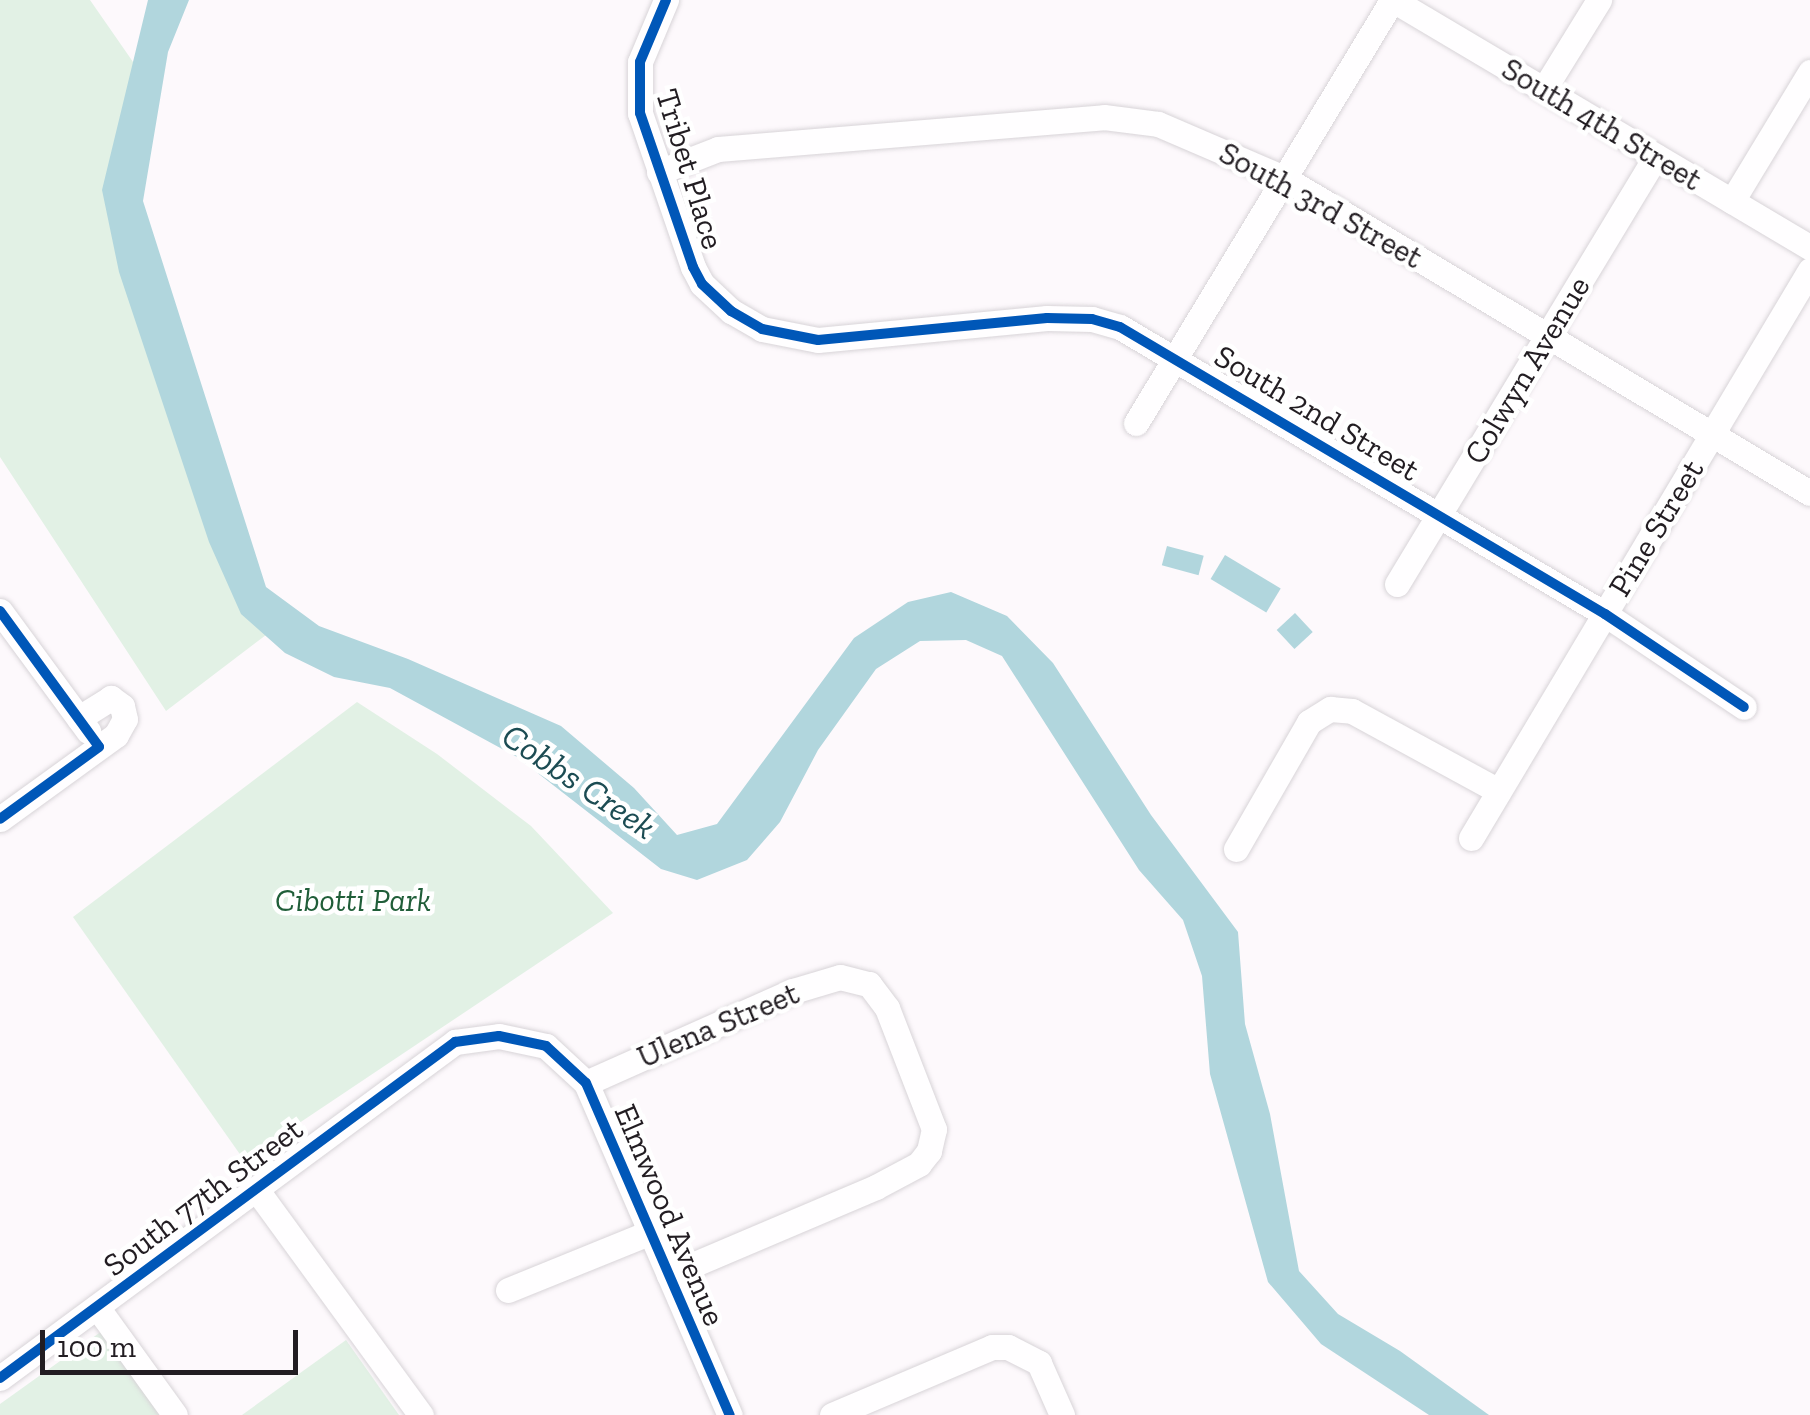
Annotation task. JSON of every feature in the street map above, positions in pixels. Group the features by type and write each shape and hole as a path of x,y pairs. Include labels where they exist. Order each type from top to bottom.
{"street":[{"name":"Tribet Place","path":"666,0 646,39 637,86 640,112 693,267 714,298 762,328 818,340"},
{"name":"South 4th Street","path":"1392,0 1810,248"},
{"path":"1136,423 1392,0"},
{"path":"1544,90 1599,0"},
{"path":"1732,201 1810,72"},
{"name":"South 3rd Street","path":"659,172 718,149 1104,118 1158,124 1284,178 1810,493"},
{"name":"Colwyn Avenue","path":"1397,584 1656,156"},
{"name":"Pine Street","path":"1471,838 1810,270"},
{"name":"South 2nd Street","path":"818,340 1075,318 1120,326 1604,614 1744,707"},
{"path":"0,611 99,747"},
{"path":"0,818 122,728 122,706 111,698 102,700 79,718"},
{"path":"1236,849 1309,722 1330,709 1352,712 1499,790"},
{"name":"Ulena Street","path":"586,1083 793,990 853,978 869,984 888,1008 930,1112 934,1139 919,1164 904,1174 669,1275"},
{"name":"Elmwood Avenue","path":"435,1056 455,1042 480,1036 515,1038 546,1046 586,1083 723,1412"},
{"name":"South 77th Street","path":"0,1378 435,1056"},
{"path":"256,1189 421,1415"},
{"path":"508,1290 651,1232"},
{"path":"97,1307 176,1415"},
{"path":"832,1415 992,1347 1010,1347 1039,1363 1062,1415"}],"green space":[{"path":"0,0 90,0 140,72 110,217 266,635 166,711 0,457"},
{"name":"Cibotti Park","path":"357,702 437,754 531,826 613,913 244,1160 73,917"},
{"path":"102,1331 162,1415 0,1415 0,1404"},
{"path":"346,1340 399,1415 242,1415"}],"water":[{"name":"Cobbs Creek","path":"148,0 189,0 168,52 143,201 266,587 319,626 408,659 561,726 634,788 677,835 717,824 854,638 908,602 951,592 1007,616 1053,663 1151,815 1238,932 1245,1024 1270,1114 1299,1271 1338,1314 1400,1351 1489,1415 1429,1415 1321,1344 1268,1282 1210,1074 1202,976 1183,920 1139,870 1002,656 966,640 920,641 876,669 818,750 780,822 747,860 697,880 661,869 517,757 390,688 334,677 285,653 241,614 209,542 119,272 102,190"},
{"path":"1167,546 1204,556 1199,575 1162,565"},
{"path":"1225,555 1281,588 1266,612 1211,579"},
{"path":"1295,613 1313,632 1294,649 1277,630"}],"cycle path":[{"path":"666,0 640,62 640,113 693,267 702,284 731,311 762,329 818,340 1047,318 1092,319 1120,327 1605,614 1744,707"},
{"path":"0,611 99,747 0,819"},
{"path":"0,1378 455,1042 499,1036 546,1046 586,1083 730,1415"}]}
